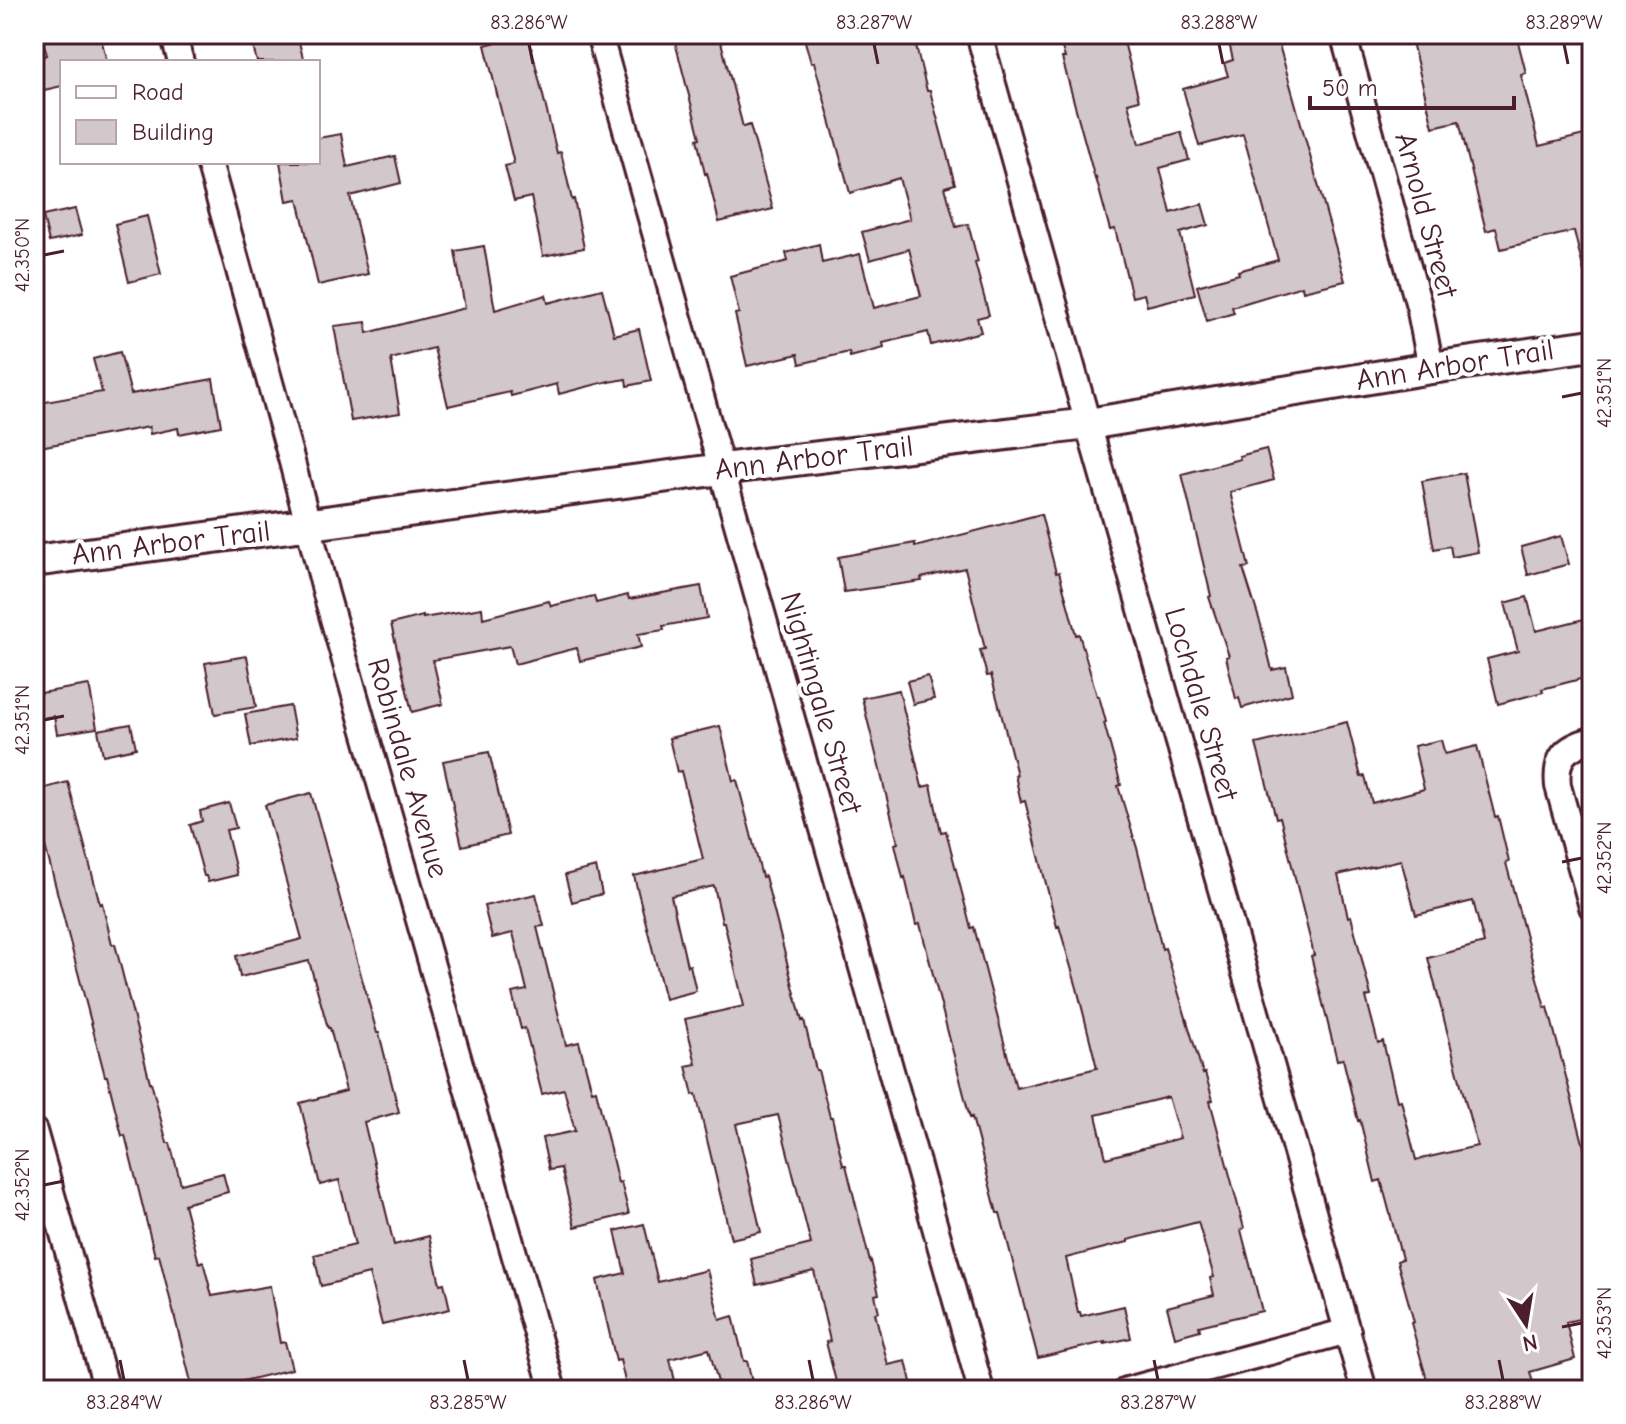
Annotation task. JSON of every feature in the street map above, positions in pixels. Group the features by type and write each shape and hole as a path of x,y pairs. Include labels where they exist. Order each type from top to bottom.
{"street":[{"path":"173,34 180,60"},
{"name":"Nightingale Street","path":"599,34 981,1390"},
{"name":"Lochdale Street","path":"979,34 1364,1390"},
{"name":"Arnold Street","path":"1343,34 1419,306 1431,368"},
{"name":"Robindale Avenue","path":"210,164 307,525 553,1390"},
{"name":"Ann Arbor Trail","path":"34,561 722,469 1088,424 1592,345"},
{"path":"1592,740 1564,754 1556,773 1592,907"},
{"path":"34,1131 107,1390"},
{"path":"1127,1390 1348,1331"}],"building":[{"path":"41,34 100,34 106,60 60,60 60,86 44,90 36,58 47,55"},
{"path":"250,34 297,34 304,60 256,60"},
{"path":"528,34 557,153 561,152 574,199 584,248 543,256 531,197 514,201 505,166 514,164 485,45"},
{"path":"673,34 719,34 743,127 750,125 773,209 719,222"},
{"path":"803,34 913,34 955,184 945,187 956,227 968,224 978,262 975,263 989,315 977,318 981,332 931,345 928,332 883,343 884,348 850,357 849,352 800,364 798,354 747,366 730,276 788,261 786,253 819,244 822,263 860,254 874,308 921,296 909,249 870,260 862,232 910,219 899,178 850,193 814,62 811,63"},
{"path":"1058,34 1122,34 1139,100 1128,103 1139,144 1181,132 1189,160 1160,168 1171,213 1202,204 1208,225 1180,233 1195,294 1147,306 1144,294 1132,297 1115,229 1110,230 1095,179"},
{"path":"1227,34 1276,34 1345,281 1303,291 1302,286 1232,307 1234,313 1207,321 1197,286 1278,260 1243,134 1199,146 1183,89 1228,76 1224,63 1233,60"},
{"path":"1410,34 1516,34 1526,73 1521,75 1539,146 1592,133 1592,271 1584,272 1574,231 1501,249 1496,228 1486,231 1459,121 1433,127"},
{"path":"341,134 347,167 395,156 401,183 350,196 368,274 318,285 298,199 287,201 280,164 320,164 320,138"},
{"path":"75,209 82,235 49,242 43,216"},
{"path":"147,216 161,274 129,282 115,224"},
{"path":"484,246 495,310 546,295 548,303 602,289 614,335 639,329 651,381 627,386 626,379 609,381 559,394 557,384 511,396 510,392 448,406 434,348 391,359 400,413 351,421 334,326 366,322 367,333 465,308 455,251"},
{"path":"120,352 131,394 213,379 221,426 179,434 178,428 150,434 149,427 34,448 34,404 102,392 93,359"},
{"path":"1266,449 1274,480 1230,492 1249,567 1243,568 1272,670 1286,667 1292,694 1242,708 1239,698 1236,699 1226,657 1229,656 1209,597 1182,474"},
{"path":"1464,473 1478,552 1452,557 1450,546 1434,549 1422,481"},
{"path":"1041,514 1056,573 1059,572 1076,635 1079,634 1099,696 1121,785 1118,786 1162,949 1165,948 1213,1100 1210,1101 1244,1228 1241,1230 1262,1311 1199,1326 1200,1330 1175,1337 1167,1307 1214,1295 1210,1278 1214,1277 1198,1222 1066,1258 1081,1316 1124,1306 1131,1338 1038,1358 1000,1213 997,1213 970,1118 920,924 916,925 903,878 895,844 898,843 862,698 899,690 922,787 931,785 941,832 946,831 1016,1088 1097,1068 1025,801 1021,802 991,675 987,676 980,650 985,649 965,568 921,578 922,581 844,592 838,557 915,543 915,547","holes":["1168,1097 1180,1138 1106,1158 1096,1115"]},
{"path":"1561,536 1569,564 1528,575 1521,547"},
{"path":"701,586 707,618 638,634 641,647 580,661 577,648 515,664 510,646 433,660 443,704 412,712 391,624 482,608 483,618 549,601 551,606 594,596 596,603 628,595 629,599"},
{"path":"1527,597 1536,631 1588,618 1592,634 1592,676 1498,704 1487,659 1518,651 1505,603"},
{"path":"247,656 256,707 215,714 205,663"},
{"path":"928,676 934,699 913,704 907,681"},
{"path":"89,685 97,728 57,734 54,716 34,720 34,694"},
{"path":"290,706 296,738 251,746 245,714"},
{"path":"1347,722 1361,777 1365,776 1372,803 1424,789 1414,746 1441,740 1445,754 1477,746 1592,1178 1592,1316 1566,1322 1575,1359 1530,1372 1535,1390 1430,1390 1411,1323 1414,1322 1397,1261 1402,1259 1381,1180 1375,1182 1343,1059 1337,1060 1280,817 1276,818 1256,744","holes":["1401,860 1416,915 1473,901 1484,943 1428,958 1477,1146 1416,1160 1401,1100 1397,1101 1383,1041 1378,1043 1366,997 1371,996 1338,875"]},
{"path":"131,724 136,748 103,755 98,730"},
{"path":"720,726 733,781 737,780 762,877 765,876 843,1165 846,1165 879,1294 875,1295 879,1312 875,1313 888,1365 906,1361 913,1390 838,1390 814,1271 757,1285 751,1259 811,1244 778,1115 736,1124 761,1232 731,1239 696,1094 693,1095 686,1066 696,1064 685,1019 744,1006 724,922 714,886 671,896 696,991 665,999 634,876 703,859 681,771 677,772 669,738"},
{"path":"489,752 508,835 462,846 443,761"},
{"path":"68,782 181,1184 223,1173 228,1192 184,1204 199,1263 203,1261 212,1296 270,1286 280,1343 285,1342 292,1369 235,1383 237,1390 193,1390 159,1255 155,1256 125,1135 122,1136 42,834 39,835 34,816 34,791"},
{"path":"311,793 399,1112 364,1122 394,1245 429,1236 440,1284 444,1283 450,1309 382,1325 369,1274 321,1286 314,1255 355,1245 339,1180 320,1185 300,1103 346,1091 309,961 240,977 236,956 302,939 265,805"},
{"path":"229,803 236,828 226,830 237,875 208,882 190,825 202,821 200,811"},
{"path":"596,867 602,894 572,902 565,875"},
{"path":"536,894 544,926 537,927 566,1045 579,1042 592,1091 596,1090 618,1183 621,1182 629,1214 575,1227 561,1168 549,1170 542,1138 575,1131 564,1089 542,1094 525,1028 521,1029 512,993 527,990 513,933 492,938 484,906"},
{"path":"644,1224 658,1282 707,1270 720,1320 733,1316 754,1390 720,1390 709,1349 670,1359 677,1390 627,1390 620,1360 616,1361 597,1280 625,1273 615,1231"}]}
